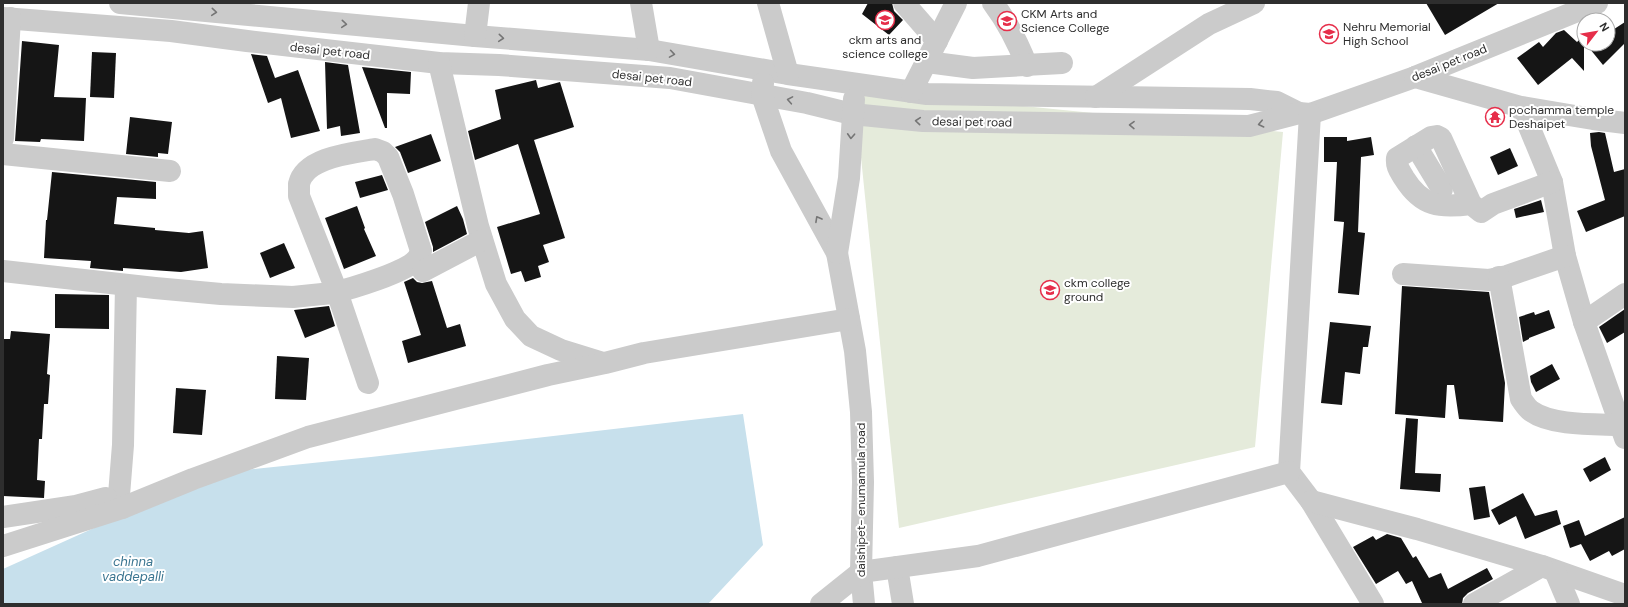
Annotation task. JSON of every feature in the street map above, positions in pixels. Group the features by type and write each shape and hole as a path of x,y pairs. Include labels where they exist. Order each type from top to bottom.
{"street":[{"name":"desai pet road","path":"120,3 154,4 475,36 649,50 788,74 927,94 1250,99 1277,102 1304,113"},
{"path":"475,36 479,3"},
{"path":"641,3 649,50"},
{"path":"768,3 788,74"},
{"path":"904,3 937,41"},
{"path":"911,92 956,3"},
{"path":"993,3 1017,40 1027,66"},
{"path":"1096,97 1209,24 1254,3"},
{"name":"desai pet road","path":"7,18 171,31 439,63 499,65 670,78 834,109 852,114 923,122 1249,126 1304,113 1415,77 1597,3"},
{"path":"3,138 7,18"},
{"path":"926,62 967,68 1062,63"},
{"path":"439,63 482,240 496,284 515,319 531,336 561,350 605,363"},
{"name":"daishipet- enumamula road","path":"764,70 762,95 781,151 837,253 855,351 861,412 863,482 861,572 864,604"},
{"path":"1415,77 1522,107 1625,123"},
{"name":"daishipet- enumamula road","path":"837,253 849,178 852,114 856,83"},
{"path":"1499,277 1521,399 1530,411 1544,418 1623,432 1584,322 1565,256 1552,182 1522,107"},
{"path":"1304,113 1289,472 1312,501 1373,604"},
{"path":"1471,204 1449,207 1429,203 1441,189 1441,138 1436,136 1431,137 1397,158 1396,165 1412,190 1441,189 1471,204 1481,212 1493,204 1552,182"},
{"path":"3,271 221,294 293,297 336,292 405,268 417,259 421,251 403,194 388,158 382,152 375,149 319,162 307,171 299,183 299,196 336,292 368,383"},
{"path":"3,154 170,171"},
{"path":"423,271 482,240"},
{"path":"1403,274 1489,280 1565,256"},
{"path":"120,501 123,445 126,285"},
{"path":"1584,322 1625,294"},
{"path":"3,546 120,501 193,479 308,437 548,375 644,353 849,318"},
{"path":"821,604 861,572 978,556 1289,472"},
{"path":"3,516 120,501"},
{"path":"1312,501 1417,529 1549,569 1625,595"},
{"path":"898,567 904,604"},
{"path":"1474,604 1549,569"},
{"path":"1549,569 1569,604"}],"green space":[{"path":"854,89 1283,132 1255,447 899,528"}],"water":[{"name":"chinna vaddepalli","path":"743,414 763,545 708,604 3,604 3,569 216,473 371,457"}],"building":[{"path":"868,3 892,3 894,11 903,20 889,35 862,14"},
{"path":"1426,3 1499,3 1445,35"},
{"path":"1625,22 1625,43 1616,52 1616,28"},
{"path":"1564,30 1576,41 1576,52 1584,52 1584,71 1572,58 1538,85 1517,58 1539,42 1543,47 1556,33"},
{"path":"22,41 59,45 54,97 86,98 84,141 41,139 40,142 15,141"},
{"path":"92,52 116,53 114,98 90,97"},
{"path":"1592,52 1616,52 1603,65"},
{"path":"251,54 267,56 275,78 298,70 320,131 291,138 281,98 268,103"},
{"path":"325,62 348,65 360,133 341,136 340,126 327,129"},
{"path":"362,67 411,72 410,94 387,93 387,128 385,128"},
{"path":"536,80 538,88 560,82 574,127 534,140 565,238 543,245 549,262 538,266 541,277 525,282 521,271 511,274 497,227 540,214 518,144 475,160 468,131 501,119 495,90"},
{"path":"130,117 172,122 168,154 158,153 158,157 126,154"},
{"path":"1590,133 1605,133 1614,172 1625,169 1625,216 1586,232 1577,211 1605,200 1591,146"},
{"path":"431,134 441,161 408,173 400,152 395,147"},
{"path":"1324,137 1347,137 1347,141 1371,137 1374,155 1361,157 1358,232 1365,233 1359,295 1338,293 1344,222 1334,221 1337,162 1324,162"},
{"path":"1510,148 1518,166 1498,175 1490,157"},
{"path":"52,172 156,182 156,199 117,197 114,224 189,233 203,231 208,268 181,272 123,268 123,271 90,268 91,261 44,258 46,220"},
{"path":"382,175 388,190 360,198 355,182"},
{"path":"1541,200 1544,212 1516,218 1514,209"},
{"path":"357,206 365,228 364,229 376,256 344,269 325,218"},
{"path":"457,206 463,219 467,234 433,252 433,247 425,222"},
{"path":"284,243 295,268 270,278 260,253"},
{"path":"413,278 417,282 422,283 432,281 447,328 460,324 466,346 408,363 402,341 421,335 404,282"},
{"path":"1402,286 1489,292 1505,383 1503,422 1459,419 1454,385 1447,385 1445,418 1395,414"},
{"path":"55,294 109,295 109,329 55,328"},
{"path":"329,306 335,326 305,338 294,310"},
{"path":"1625,309 1625,332 1607,343 1599,327"},
{"path":"1549,310 1555,328 1529,338 1523,342 1519,317 1534,312 1535,315"},
{"path":"1330,322 1371,326 1368,347 1363,347 1360,374 1345,372 1342,405 1321,403"},
{"path":"11,331 50,334 47,374 50,375 48,404 44,404 42,439 39,439 37,480 45,481 44,498 3,496 3,339 10,339"},
{"path":"277,356 309,358 306,400 275,399"},
{"path":"1552,364 1560,379 1536,392 1530,376"},
{"path":"176,388 206,390 202,435 173,433"},
{"path":"1406,418 1418,419 1415,473 1441,474 1440,492 1400,489"},
{"path":"1605,457 1611,470 1590,482 1583,469"},
{"path":"1485,486 1490,517 1474,520 1469,488"},
{"path":"1523,493 1535,516 1557,510 1561,524 1525,539 1516,516 1499,525 1491,510"},
{"path":"1625,517 1625,549 1612,556 1609,551 1590,561 1581,544 1570,548 1563,526 1579,520 1585,536"},
{"path":"1387,534 1401,538 1413,558 1416,556 1429,578 1441,573 1448,589 1487,568 1493,579 1468,593 1463,598 1462,604 1421,604 1422,603 1412,581 1406,584 1398,571 1376,584 1353,547 1373,536 1376,540"}],"place":[{"name":"ckm arts and science college","path":"885,20"},
{"name":"CKM Arts and Science College","path":"1007,21"},
{"name":"Nehru Memorial High School","path":"1329,34"},
{"name":"pochamma temple Deshaipet","path":"1495,117"},
{"name":"ckm college ground","path":"1050,290"}]}
